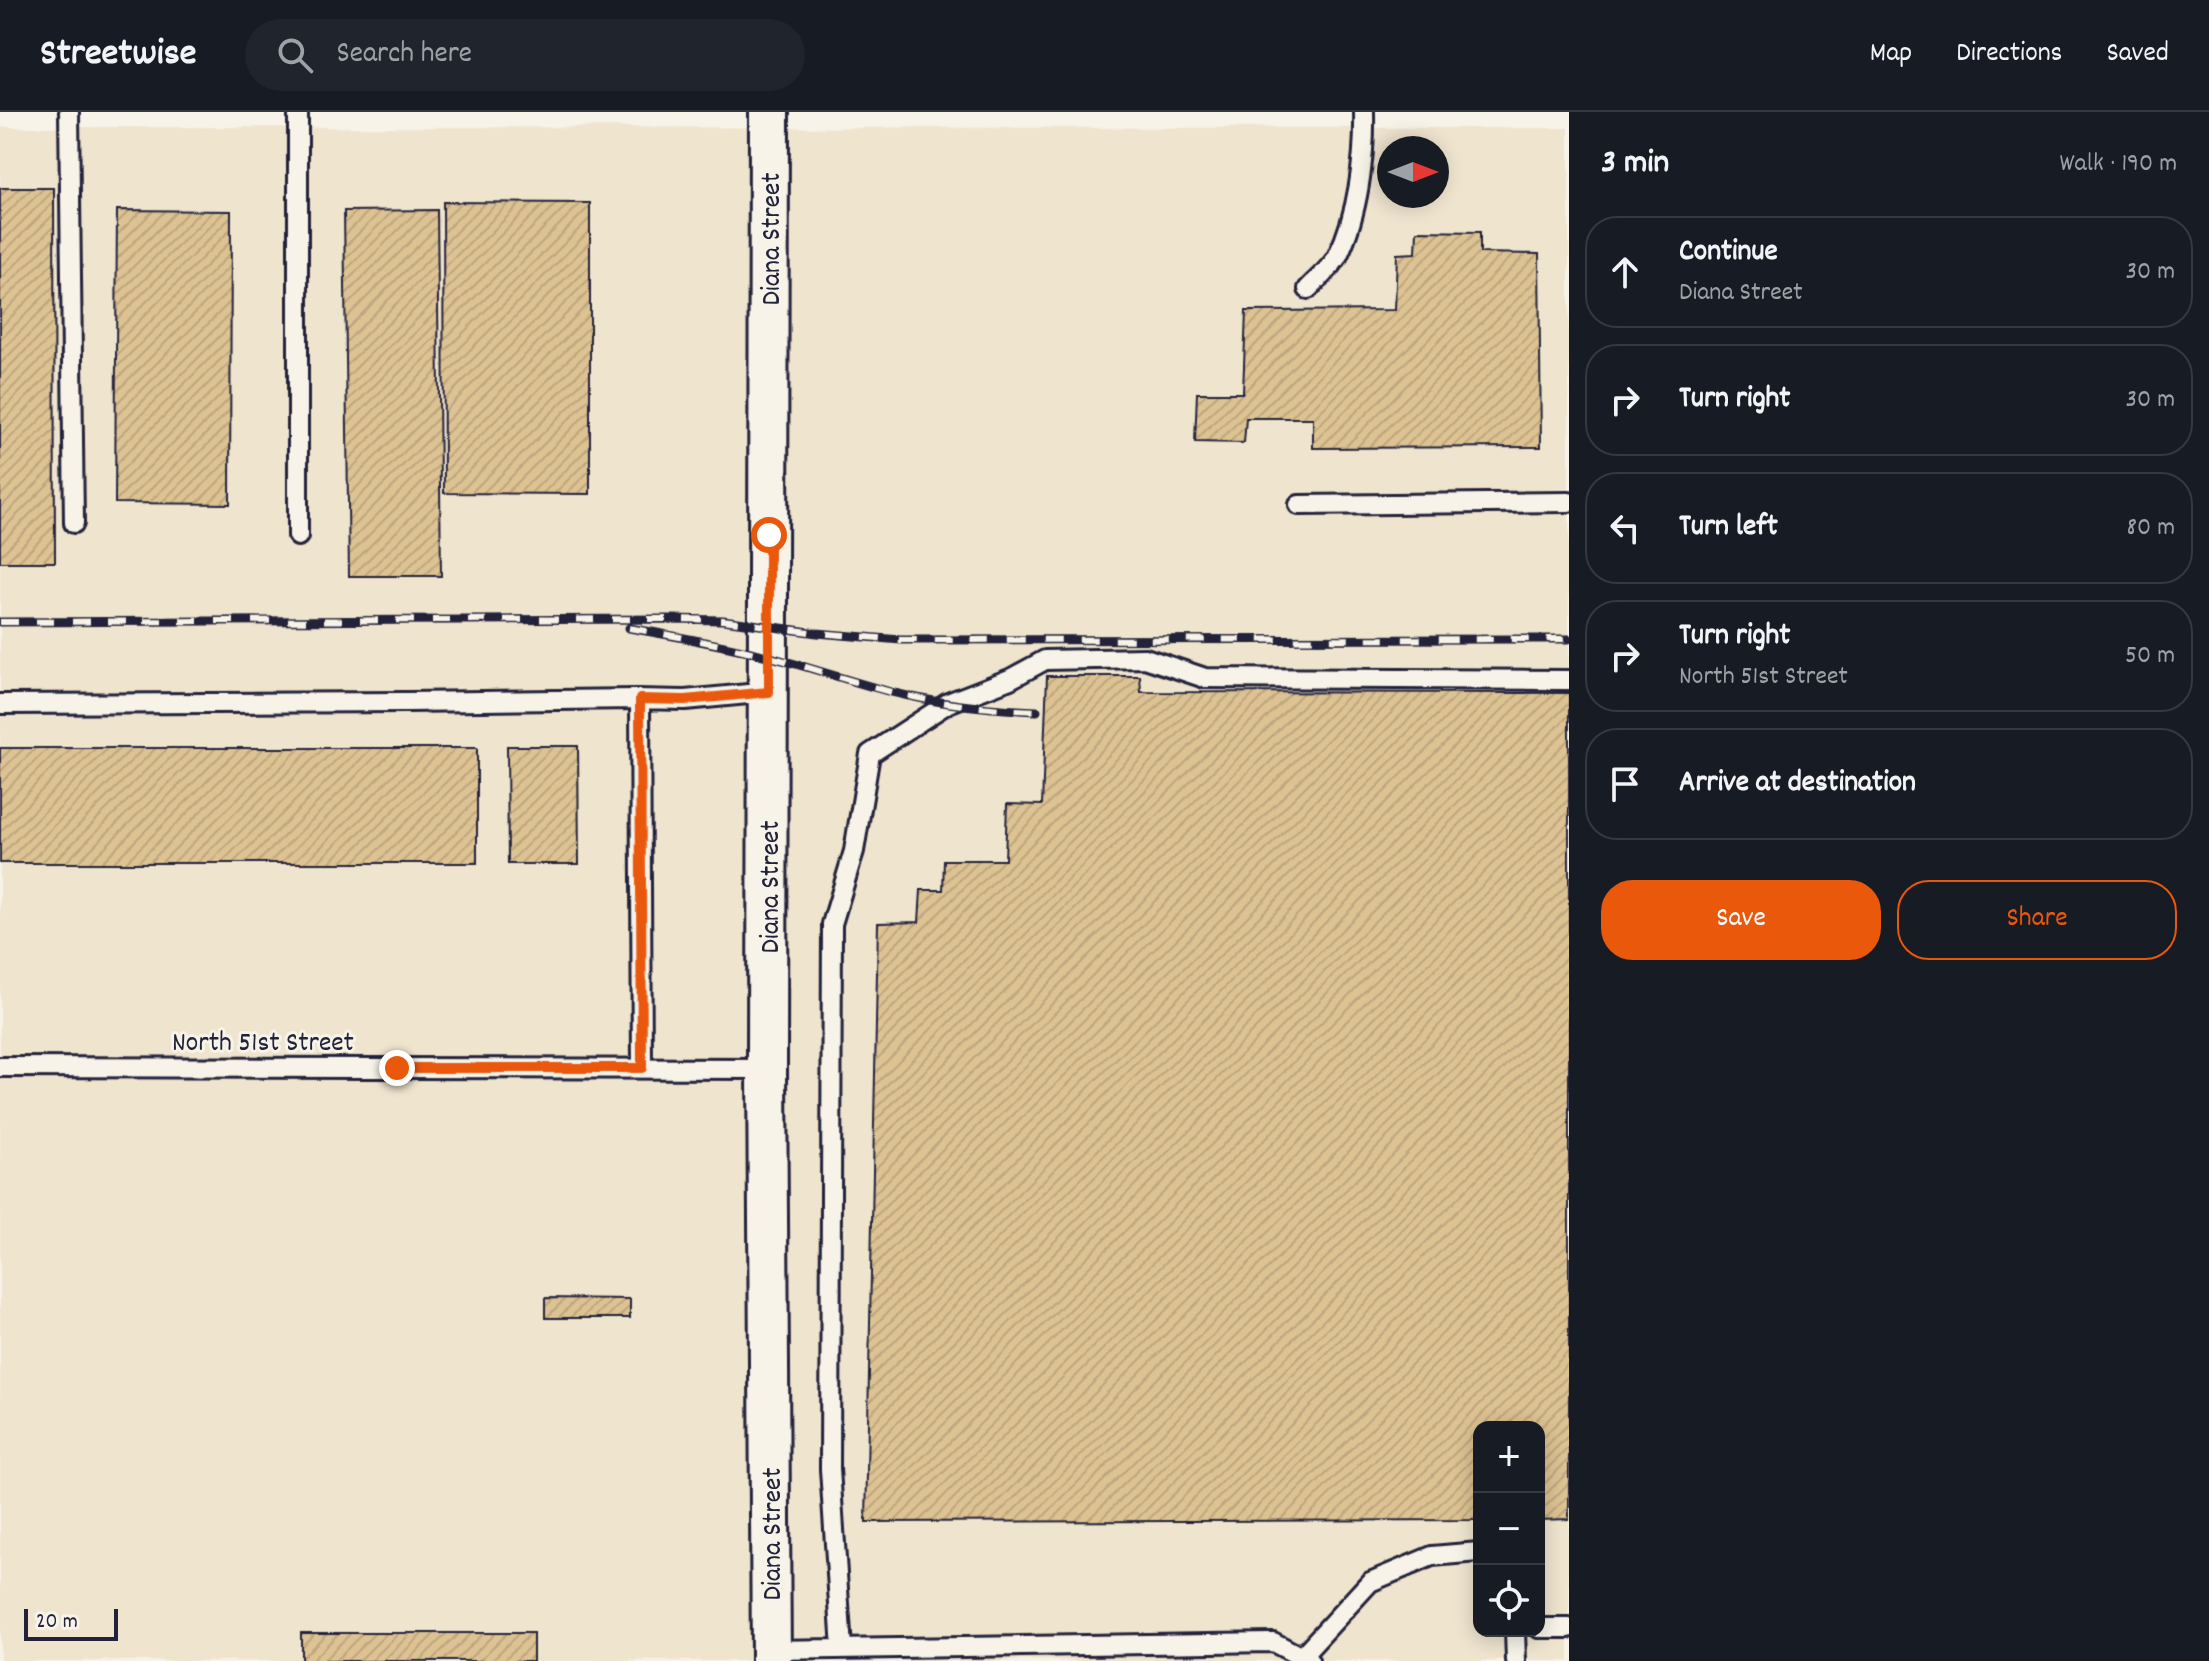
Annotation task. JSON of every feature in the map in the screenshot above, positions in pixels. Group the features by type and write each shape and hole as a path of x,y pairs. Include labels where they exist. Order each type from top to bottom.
{"street":[{"name":"Diana Street","path":"769,112 767,1069 771,1655"}],"lane":[{"path":"69,112 74,523"},
{"path":"298,112 298,536"},
{"path":"1308,289 1337,258 1355,207 1365,142 1364,112"},
{"path":"1299,505 1569,502"},
{"path":"842,1649 830,1469 832,924 854,851 870,754 948,703 1010,679 1045,660 1145,658 1205,678 1569,680"},
{"path":"0,704 685,700 769,692"},
{"path":"640,699 642,1068"},
{"name":"North 51st Street","path":"0,1067 767,1069"},
{"path":"771,1655 842,1649 1273,1642 1305,1659 1370,1582 1432,1556 1473,1553"},
{"path":"1545,1628 1569,1628"},
{"path":"1515,1637 1516,1661"}],"shaded area":[{"path":"0,127 1569,128 1569,1661 0,1661"}],"building":[{"path":"0,188 54,188 55,562 0,562"},
{"path":"443,202 590,203 590,494 444,493"},
{"path":"117,210 231,211 230,504 115,503"},
{"path":"437,210 441,576 349,576 344,211"},
{"path":"1417,231 1480,232 1480,253 1539,254 1541,447 1313,448 1313,418 1246,418 1244,443 1195,442 1197,393 1243,393 1246,311 1395,310 1397,254 1416,253"},
{"path":"1047,676 1140,676 1141,692 1569,693 1569,1519 1545,1520 1545,1421 1473,1421 1473,1520 866,1522 878,923 919,922 921,890 943,890 944,860 1005,860 1007,804 1042,805"},
{"path":"507,746 578,746 579,864 508,864"},
{"path":"0,748 477,748 477,863 0,863"},
{"path":"545,1298 630,1299 630,1318 545,1318"},
{"path":"301,1633 533,1633 533,1661 301,1661"}],"railway":[{"path":"0,622 670,619 723,620 817,633 901,640 1569,639"},
{"path":"629,628 783,660 909,696 964,705 1037,711"}],"route":[{"path":"397,1068 642,1068 640,699 685,700 769,692 769,535"}]}
